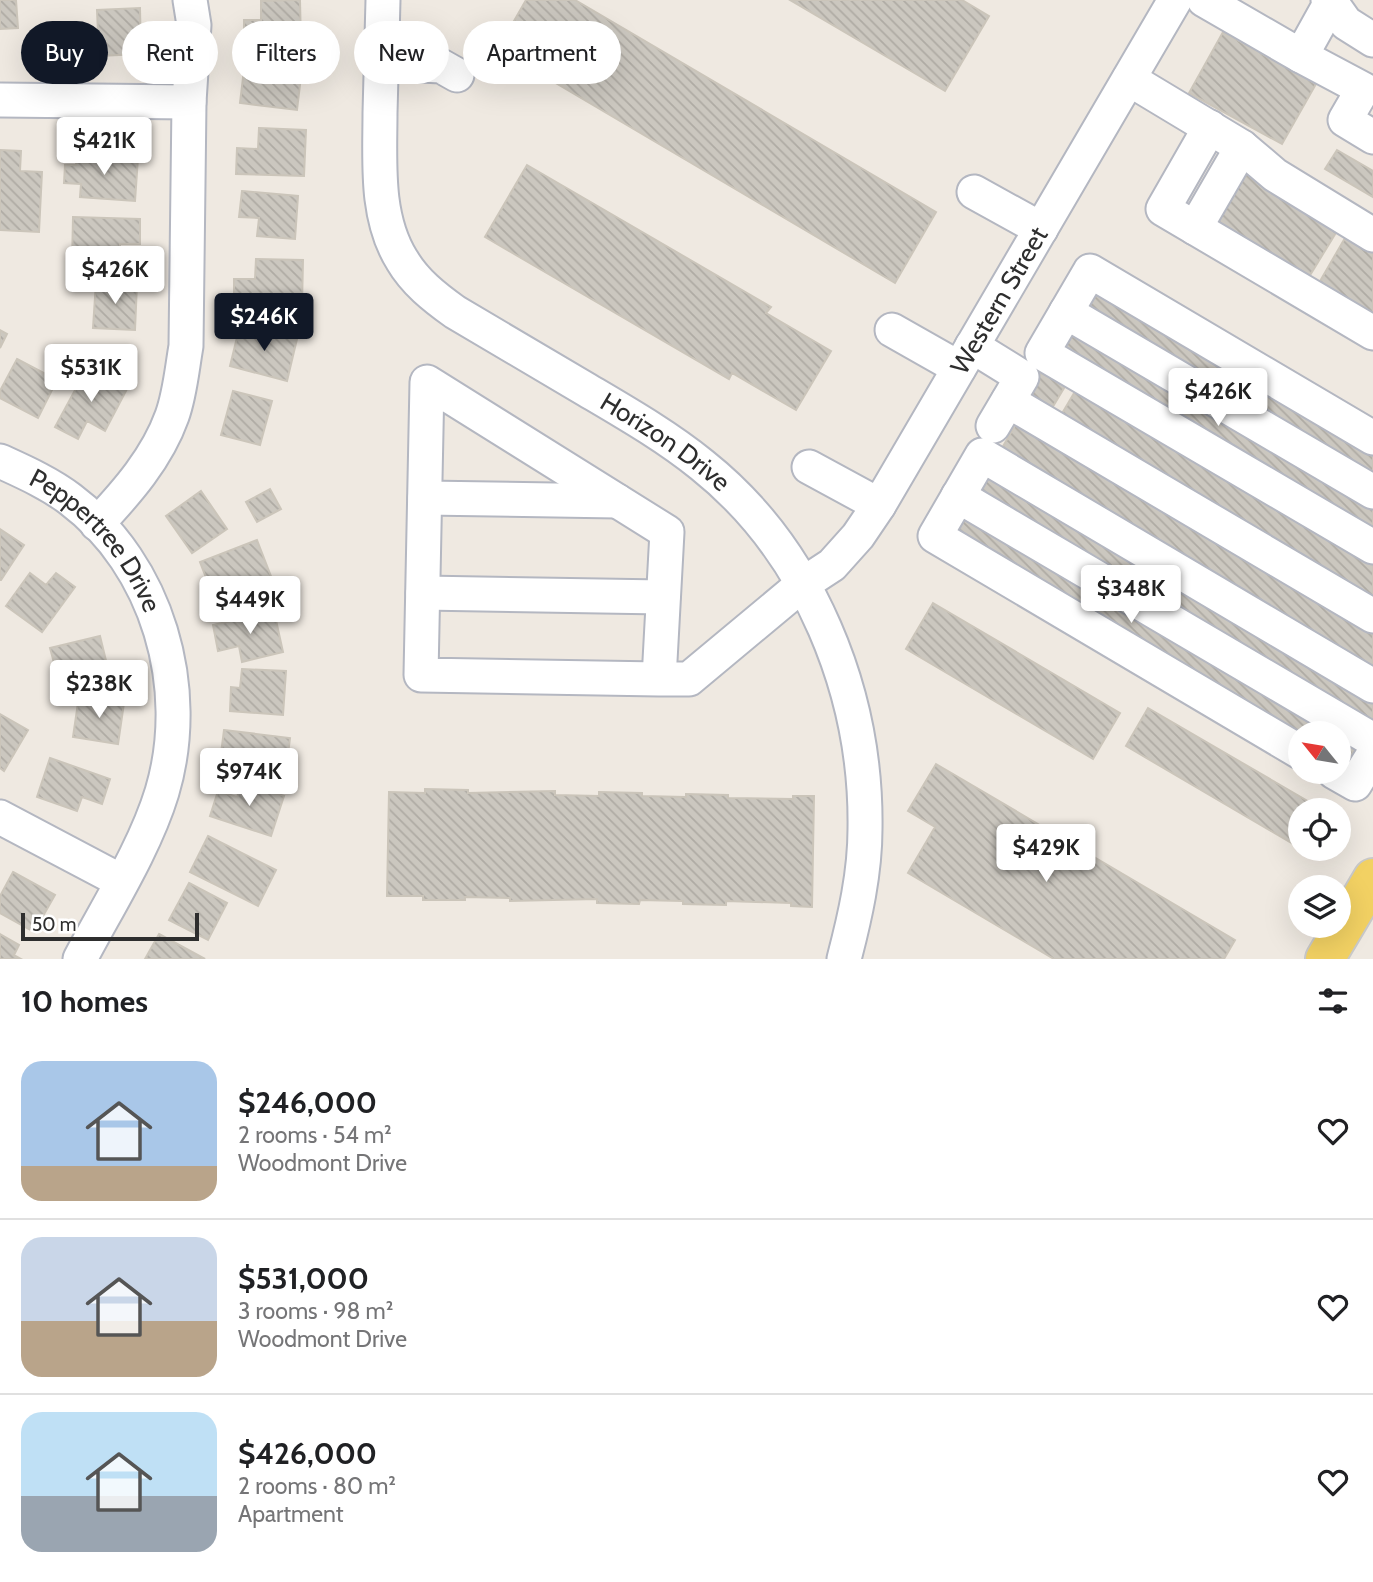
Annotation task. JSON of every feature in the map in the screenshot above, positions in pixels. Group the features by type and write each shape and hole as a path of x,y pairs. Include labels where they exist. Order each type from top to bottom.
{"main road":[{"path":"1325,959 1373,878"}],"street":[{"path":"97,524 124,495 154,454 172,416 180,386 186,346 189,102 194,25 190,0"},
{"name":"Horizon Drive","path":"382,21 383,0"},
{"name":"Western Street","path":"423,593 421,676 689,679 803,584 832,565 858,536 1175,0"},
{"path":"1204,0 1301,56 1368,79 1345,120 1373,137"},
{"path":"1301,56 1329,1 1346,23 1373,40"},
{"path":"449,70 457,75"},
{"path":"1129,79 1242,147 1275,175 1373,235"},
{"name":"Horizon Drive","path":"381,84 379,173 383,209 400,258 415,279 433,297 455,312 625,412 704,466 742,502 776,544 803,584 836,656 857,730 863,776 865,830 860,881 844,959"},
{"path":"0,100 189,102"},
{"path":"1210,127 1163,209 1373,333"},
{"path":"1195,228 1242,147"},
{"path":"974,192 1041,229"},
{"path":"1373,438 1090,271 1042,353 1373,547"},
{"path":"1066,312 1373,492"},
{"path":"892,330 1022,377 1001,414 1373,616"},
{"path":"659,679 667,532 427,382 423,593 663,597"},
{"path":"1288,745 935,536 982,455 1373,686"},
{"name":"Peppertree Drive","path":"0,461 31,475 71,500 118,546 139,580 169,657 174,697 172,747 162,791 146,835 80,959"},
{"path":"809,467 878,505"},
{"path":"958,496 1373,740"},
{"path":"425,498 617,501"},
{"path":"1351,782 1355,784 1373,755"},
{"path":"0,817 121,881"}],"building":[{"path":"0,0 16,0 18,28 0,29"},
{"path":"300,0 300,21 244,21 261,20 261,1"},
{"path":"526,0 575,0 611,21 514,21"},
{"path":"790,0 962,0 989,16 945,91"},
{"path":"140,8 140,21 122,21 122,55 108,56 108,21 97,21 97,10"},
{"path":"621,27 936,212 895,283 557,84 621,84"},
{"path":"1223,32 1316,84 1282,144 1189,93"},
{"path":"242,84 300,84 297,110 240,103"},
{"path":"259,128 306,130 304,176 236,174 237,148 258,149"},
{"path":"0,150 21,151 20,171 42,172 39,232 0,230"},
{"path":"1337,150 1373,171 1373,197 1325,169"},
{"path":"77,154 138,158 135,201 80,197 81,184 64,183 65,165 76,165"},
{"path":"527,165 771,307 766,313 831,351 796,410 732,373 729,379 485,237"},
{"path":"1247,172 1340,226 1309,277 1217,223"},
{"path":"242,191 298,196 295,239 257,236 259,218 239,217"},
{"path":"73,217 140,219 140,244 120,244 119,264 72,263"},
{"path":"1349,231 1373,245 1373,314 1319,283"},
{"path":"256,259 303,260 302,305 234,303 234,279 255,279"},
{"path":"96,282 137,284 135,330 93,328"},
{"path":"1096,288 1373,451 1373,477 1084,308"},
{"path":"240,325 297,339 287,381 230,366"},
{"path":"1072,329 1373,506 1373,532 1060,349"},
{"path":"0,330 7,334 0,348"},
{"path":"17,359 57,380 38,418 0,398 0,391"},
{"path":"87,368 127,389 105,431 87,421 78,439 55,427"},
{"path":"1044,369 1067,383 1052,408 1029,394"},
{"path":"1077,388 1373,563 1373,601 1060,417"},
{"path":"233,391 272,401 260,445 221,435"},
{"path":"1017,422 1373,631 1373,669 1001,450"},
{"path":"987,473 1373,700 1373,718 1370,724 976,493"},
{"path":"270,489 281,509 257,522 246,502"},
{"path":"201,491 227,529 192,553 166,516"},
{"path":"963,515 1315,721 1288,721 1288,726 951,534"},
{"path":"0,529 24,545 1,580 0,580"},
{"path":"257,540 272,579 215,601 200,562"},
{"path":"30,573 46,585 56,573 75,587 42,632 6,606"},
{"path":"933,603 1120,713 1093,759 906,649"},
{"path":"274,611 283,652 242,662 239,646 218,651 213,625"},
{"path":"100,636 110,677 61,689 50,648"},
{"path":"242,669 286,671 283,715 230,711 231,687 240,688"},
{"path":"79,696 124,703 118,744 73,737"},
{"path":"1148,708 1302,798 1288,798 1288,841 1126,746"},
{"path":"0,714 28,730 4,771 0,768"},
{"path":"224,730 290,738 285,778 219,769"},
{"path":"1351,742 1357,746 1351,756"},
{"path":"50,758 110,779 102,804 82,797 77,811 37,797"},
{"path":"936,764 1235,940 1224,959 1054,959 908,873 935,827 908,811"},
{"path":"242,782 284,796 271,836 210,816 218,791 237,797"},
{"path":"425,789 468,790 468,793 555,791 555,795 599,796 599,792 642,793 642,796 728,795 728,798 793,799 793,796 814,796 812,907 791,906 791,903 726,901 726,905 640,900 639,904 597,903 597,899 510,901 510,898 465,897 465,900 423,900 423,896 387,896 389,792 425,793"},
{"path":"208,836 276,870 258,906 190,872"},
{"path":"13,872 55,895 34,932 0,913 0,896"},
{"path":"189,883 227,903 208,940 169,920"},
{"path":"0,934 19,945 14,955 21,959 0,959"},
{"path":"159,934 205,959 145,959"}]}
